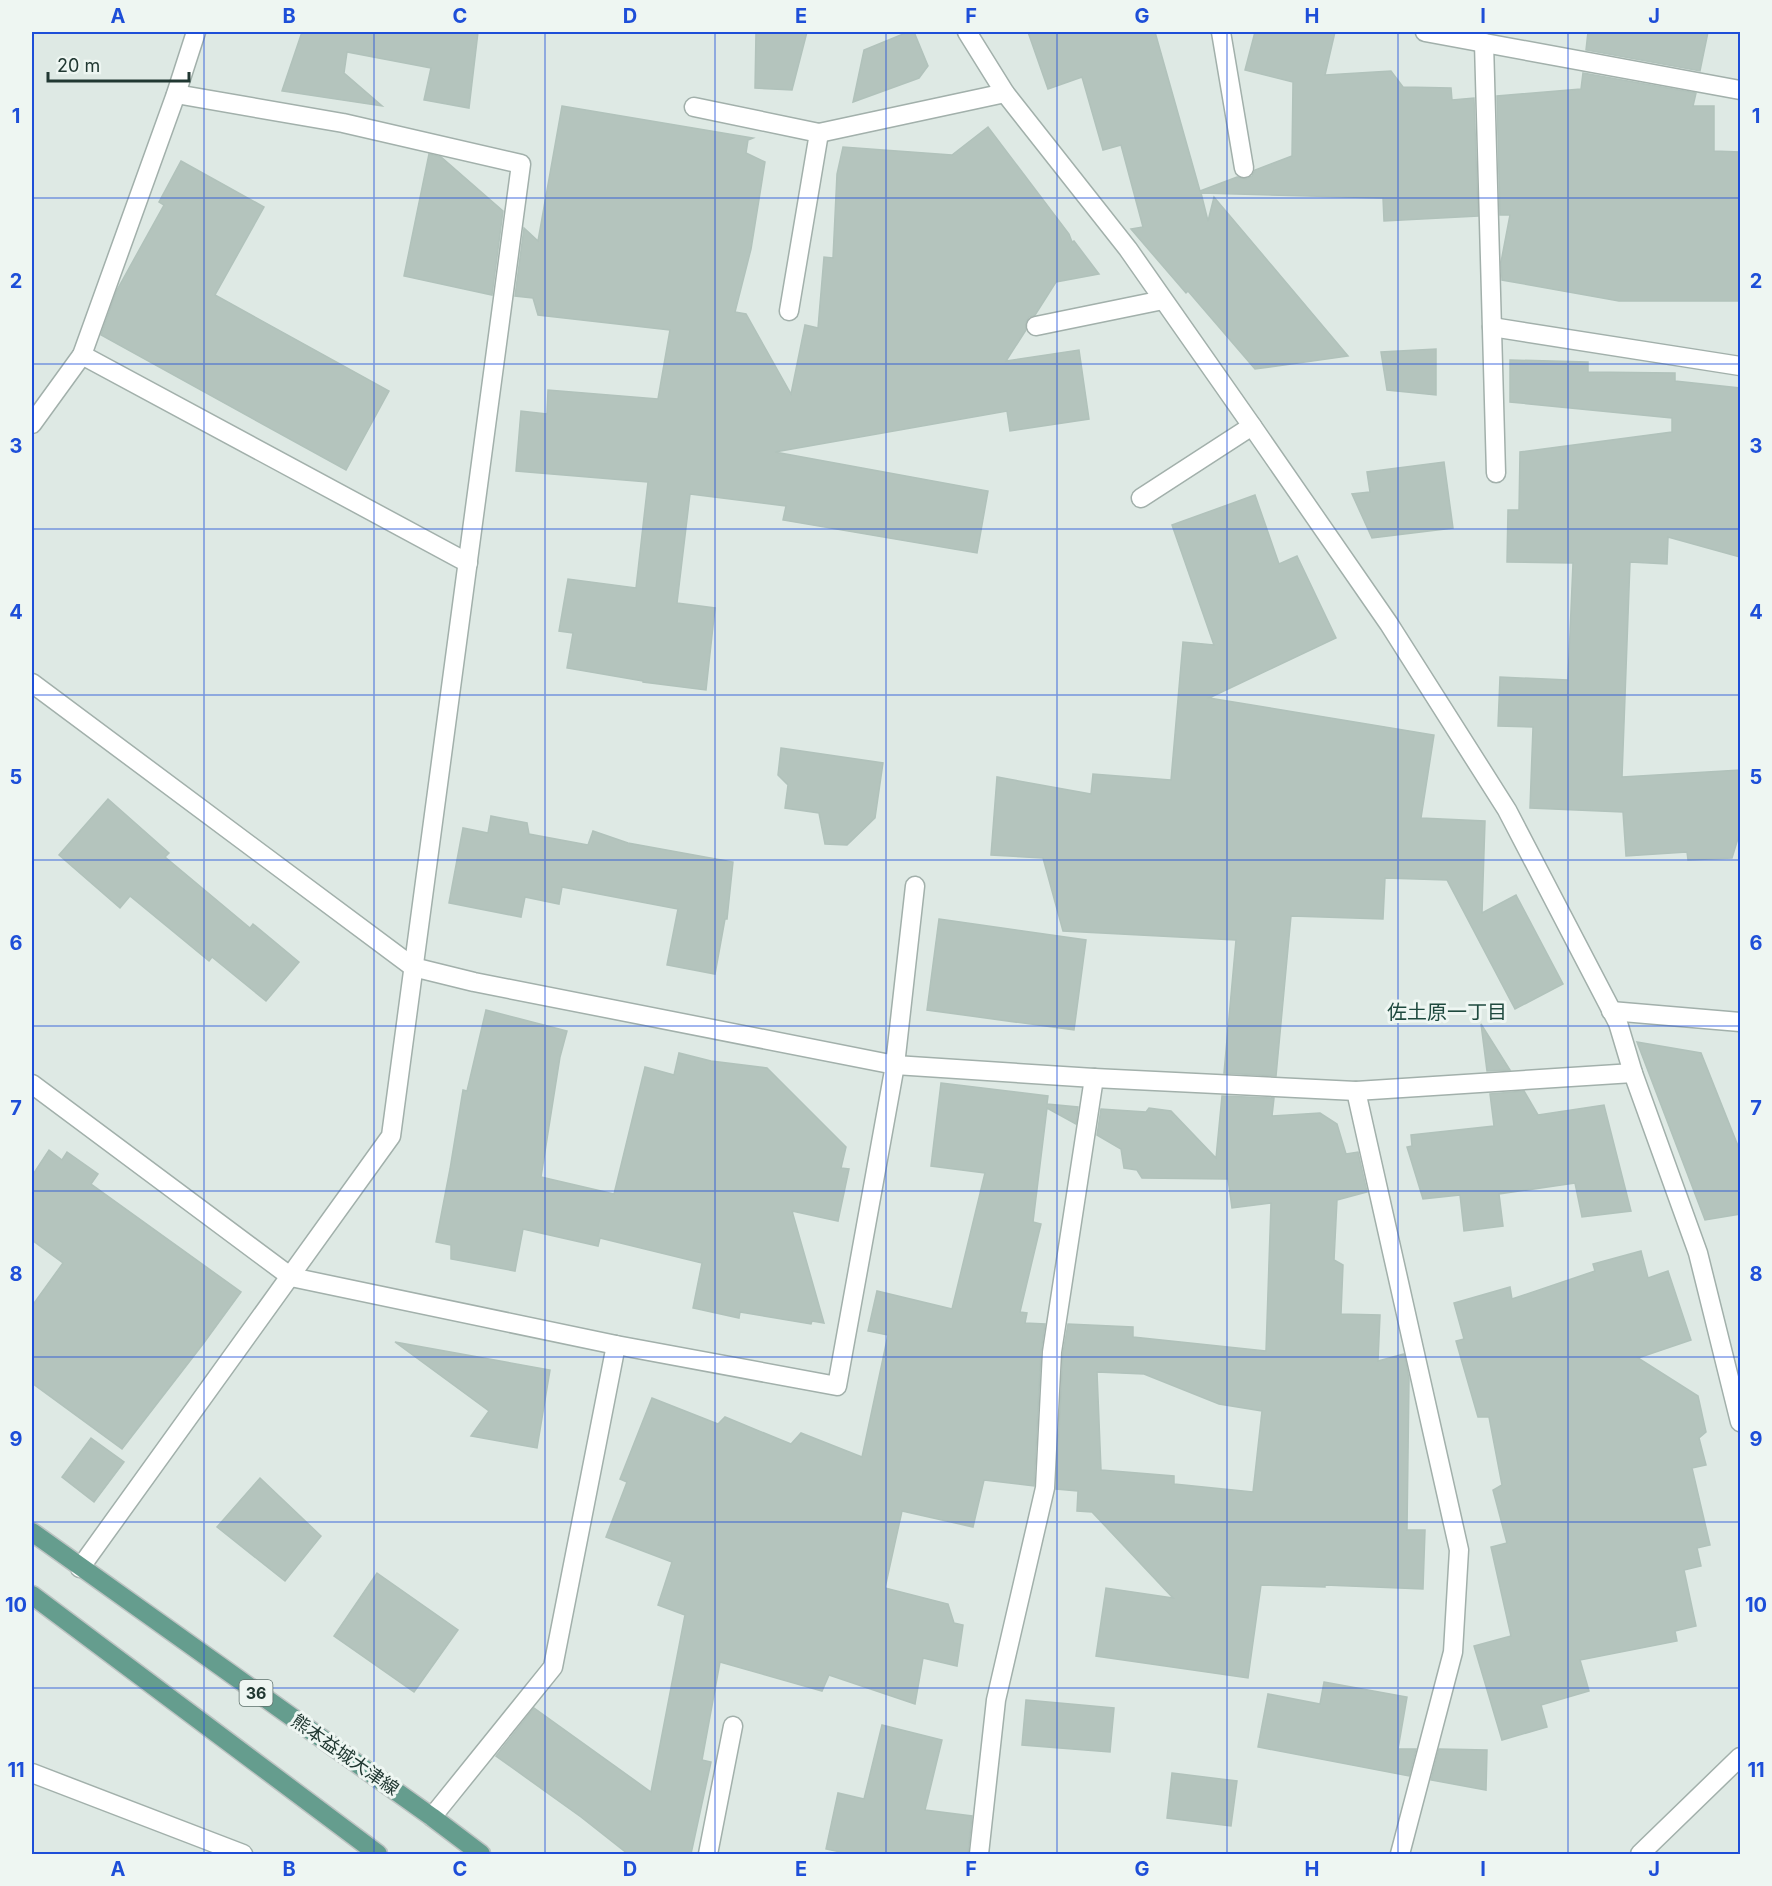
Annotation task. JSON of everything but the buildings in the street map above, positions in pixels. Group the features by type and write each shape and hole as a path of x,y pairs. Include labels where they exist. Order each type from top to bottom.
{"main road":[{"name":"熊本益城大津線","path":"32,1532 481,1854"},
{"path":"32,1595 378,1854"}],"street":[{"path":"32,424 82,355 196,32"},
{"path":"967,32 1005,93 1128,249 1252,426 1389,624 1507,810 1618,1023 1633,1073 1698,1253 1740,1422"},
{"path":"1221,32 1244,168"},
{"path":"1425,32 1740,90"},
{"path":"1484,43 1496,473"},
{"path":"694,107 819,133 1005,93"},
{"path":"80,1568 391,1136 521,164 343,123 176,94"},
{"path":"789,311 819,133"},
{"path":"1036,326 1163,300"},
{"path":"1492,327 1740,366"},
{"path":"82,355 468,562"},
{"path":"1141,498 1252,426"},
{"path":"32,683 413,968 895,1065 1356,1091 1633,1073"},
{"path":"32,1084 291,1276 616,1345 837,1386 895,1065 915,886"},
{"path":"1611,1011 1740,1022"},
{"path":"979,1854 996,1700 1045,1488 1052,1352 1094,1078"},
{"path":"1356,1091 1459,1550 1454,1652 1400,1854"},
{"path":"432,1817 554,1667 616,1345"},
{"path":"708,1854 734,1726"},
{"path":"1640,1854 1740,1757"},
{"path":"32,1773 243,1854"}],"district":[{"name":"佐土原一丁目","path":"1447,1012"}]}
